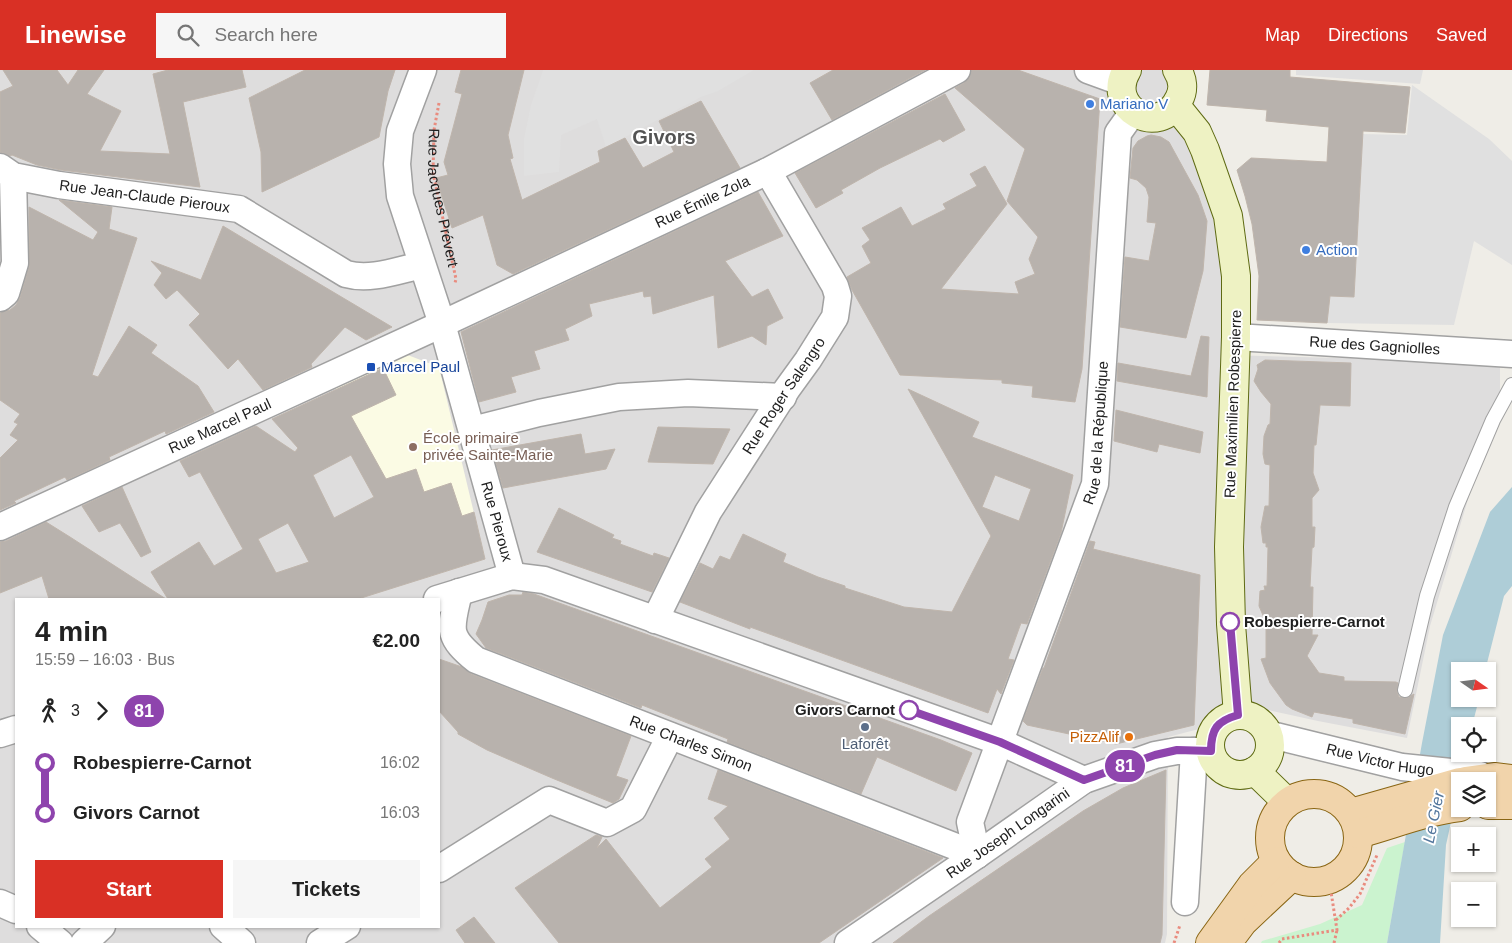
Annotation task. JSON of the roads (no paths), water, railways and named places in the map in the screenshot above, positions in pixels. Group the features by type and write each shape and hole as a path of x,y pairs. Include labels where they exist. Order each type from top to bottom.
{"main road":[{"path":"1124,76 1121,93 1126,104 1133,112 1147,118 1157,118 1170,112 1176,106 1182,94 1182,83 1177,70"},
{"name":"Rue Maximilien Robespierre","path":"1176,106 1197,132 1206,150 1228,216 1236,276 1236,337 1229,547 1230,624 1238,715"},
{"path":"1238,715 1256,719 1263,725 1268,734 1270,744 1269,755 1255,771 1244,775 1233,774 1223,769 1202,751 1216,727 1226,719 1238,715"},
{"path":"1255,771 1288,802"},
{"name":"Rue Victor Hugo","path":"1355,824 1397,811 1451,786"},
{"path":"1304,794 1322,794 1338,801 1355,824 1357,848 1351,862 1342,872 1329,879 1317,882 1304,881 1284,869 1271,846 1270,830 1277,814 1288,802 1304,794"},
{"path":"1496,805 1512,805"},
{"name":"Rue Victor Hugo","path":"1397,811 1451,808"},
{"path":"1210,943 1252,885 1284,869"},
{"path":"1228,943 1284,869"}],"street":[{"path":"422,265 400,196 397,164 400,131 423,70"},
{"name":"Rue Émile Zola","path":"442,324 766,172 957,70"},
{"path":"1088,70 1124,76"},
{"name":"Rue de la République","path":"977,855 970,822 1095,484 1118,133 1133,112"},
{"path":"0,298 6,293 15,262 6,171"},
{"name":"Rue Jean-Claude Pieroux","path":"6,171 60,185 239,209 346,274 368,277 422,265"},
{"name":"Rue Roger Salengro","path":"655,620 708,512 835,318 838,296 834,286 773,180 766,172"},
{"name":"Rue Pieroux","path":"422,265 442,324 512,576"},
{"name":"Rue Marcel Paul","path":"0,527 442,324"},
{"name":"Rue des Gagniolles","path":"1236,337 1512,354"},
{"path":"472,430 539,413 619,397 688,394 784,396"},
{"path":"448,596 512,576 544,580 1000,742 1084,780"},
{"name":"Rue Charles Simon","path":"448,596 453,619 453,635 463,649 476,660 977,855"},
{"path":"0,734 15,729"},
{"name":"Rue Victor Hugo","path":"1268,734 1402,767 1503,778"},
{"path":"440,868 548,800 607,824 633,809 670,736"},
{"name":"Rue Joseph Longarini","path":"848,943 1084,780 1155,755 1177,750 1202,751"},
{"path":"1185,902 1202,751"},
{"path":"0,903 15,910"},
{"path":"42,928 60,943"},
{"path":"84,943 100,928"},
{"path":"225,928 242,943"},
{"path":"320,943 344,928"}],"lane":[{"path":"1405,690 1427,596 1456,506 1494,420 1512,385"}],"water":[{"name":"Le Gier","path":"1512,487 1512,586 1504,596 1487,662 1451,662 1451,708 1477,708 1474,717 1451,717 1451,762 1464,762 1462,772 1451,772 1452,817 1446,845 1440,943 1387,943 1443,635 1490,512"}],"place":[{"name":"Mariano V","path":"1090,104"},
{"name":"Action","path":"1306,250"},
{"name":"Marcel Paul","path":"371,367"},
{"name":"École primaire privée Sainte-Marie","path":"413,447"},
{"name":"Robespierre-Carnot","path":"1230,622"},
{"name":"Givors Carnot","path":"909,710"},
{"name":"Laforêt","path":"865,727"},
{"name":"PizzAlif","path":"1129,737"}],"district":[{"name":"Givors","path":"664,137"}]}
